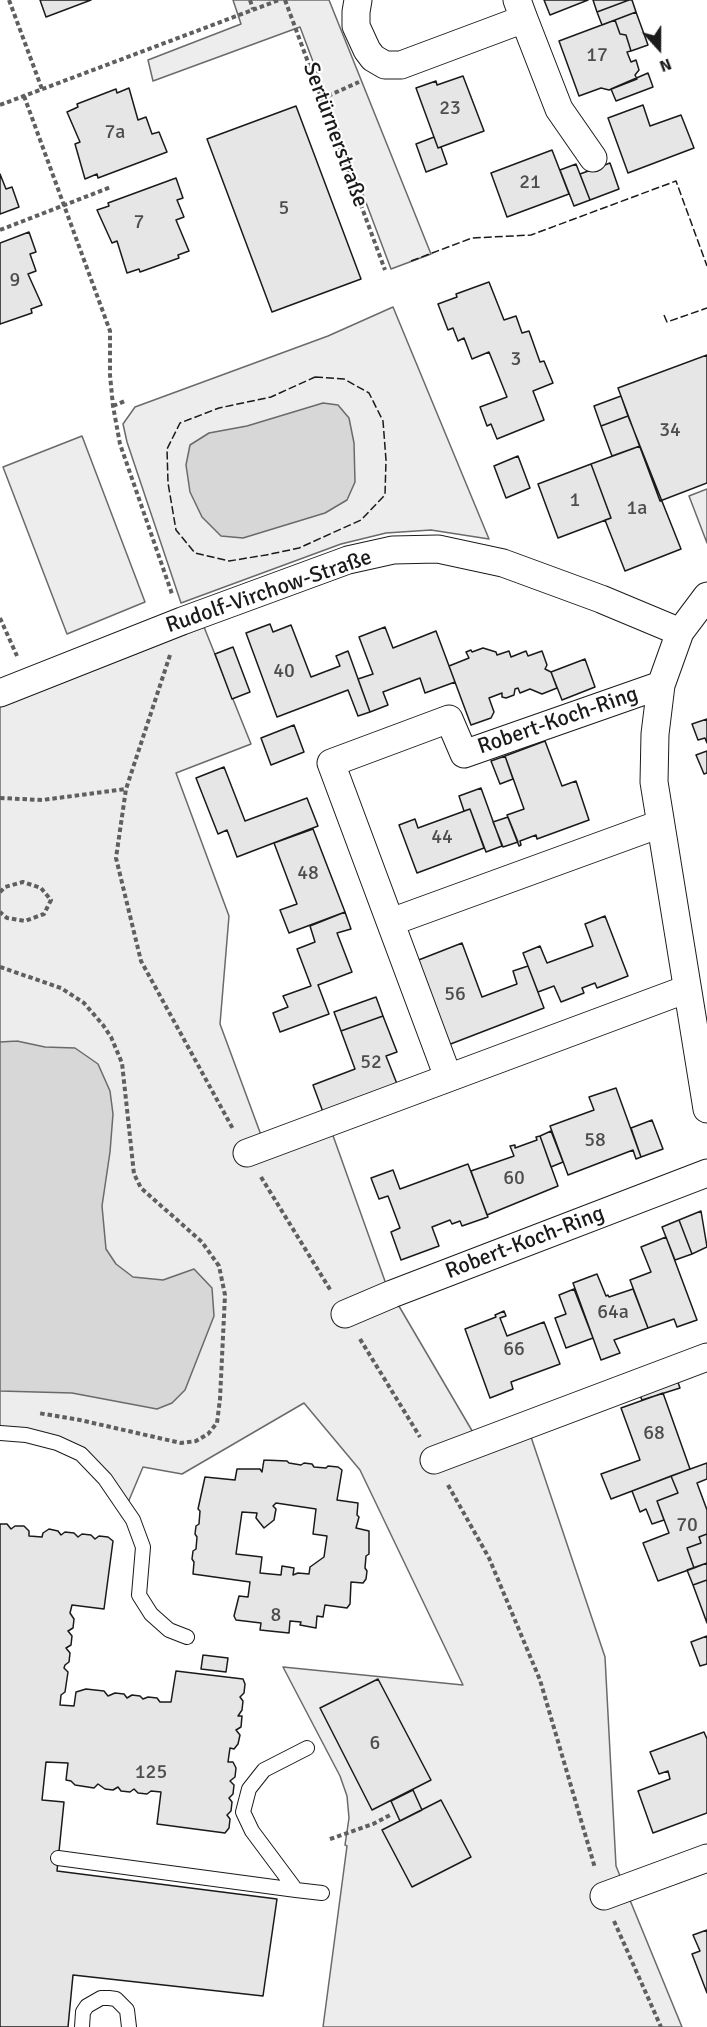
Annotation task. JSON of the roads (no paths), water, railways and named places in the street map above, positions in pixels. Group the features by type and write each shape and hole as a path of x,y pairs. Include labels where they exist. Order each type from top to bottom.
{"street":[{"path":"358,0 356,26 361,40 373,58 385,65 401,65 521,9 559,109 593,158"},
{"name":"Rudolf-Virchow-Straße","path":"0,693 182,621 348,560 393,550 438,549 503,563 602,599 680,632"},
{"name":"Robert-Koch-Ring","path":"707,596 680,632 661,685 655,734 654,782 687,989 702,1047 707,1109"},
{"name":"Robert-Koch-Ring","path":"448,1077 331,763 449,720 464,754 661,685"},
{"path":"391,922 660,824"},
{"path":"247,1153 687,989"},
{"name":"Robert-Koch-Ring","path":"345,1314 707,1173"},
{"path":"435,1460 707,1357"},
{"path":"604,1896 707,1858"}],"lane":[{"path":"0,1433 26,1435 81,1454 105,1479 133,1520 143,1547 139,1595 151,1614 169,1630 187,1637"},
{"path":"296,1890 252,1831 243,1812 249,1789 264,1770 307,1748"},
{"path":"58,1858 322,1893"},
{"path":"82,2027 83,2012 87,2006 101,1998 109,1998 116,2000 127,2010 132,2027"}]}
